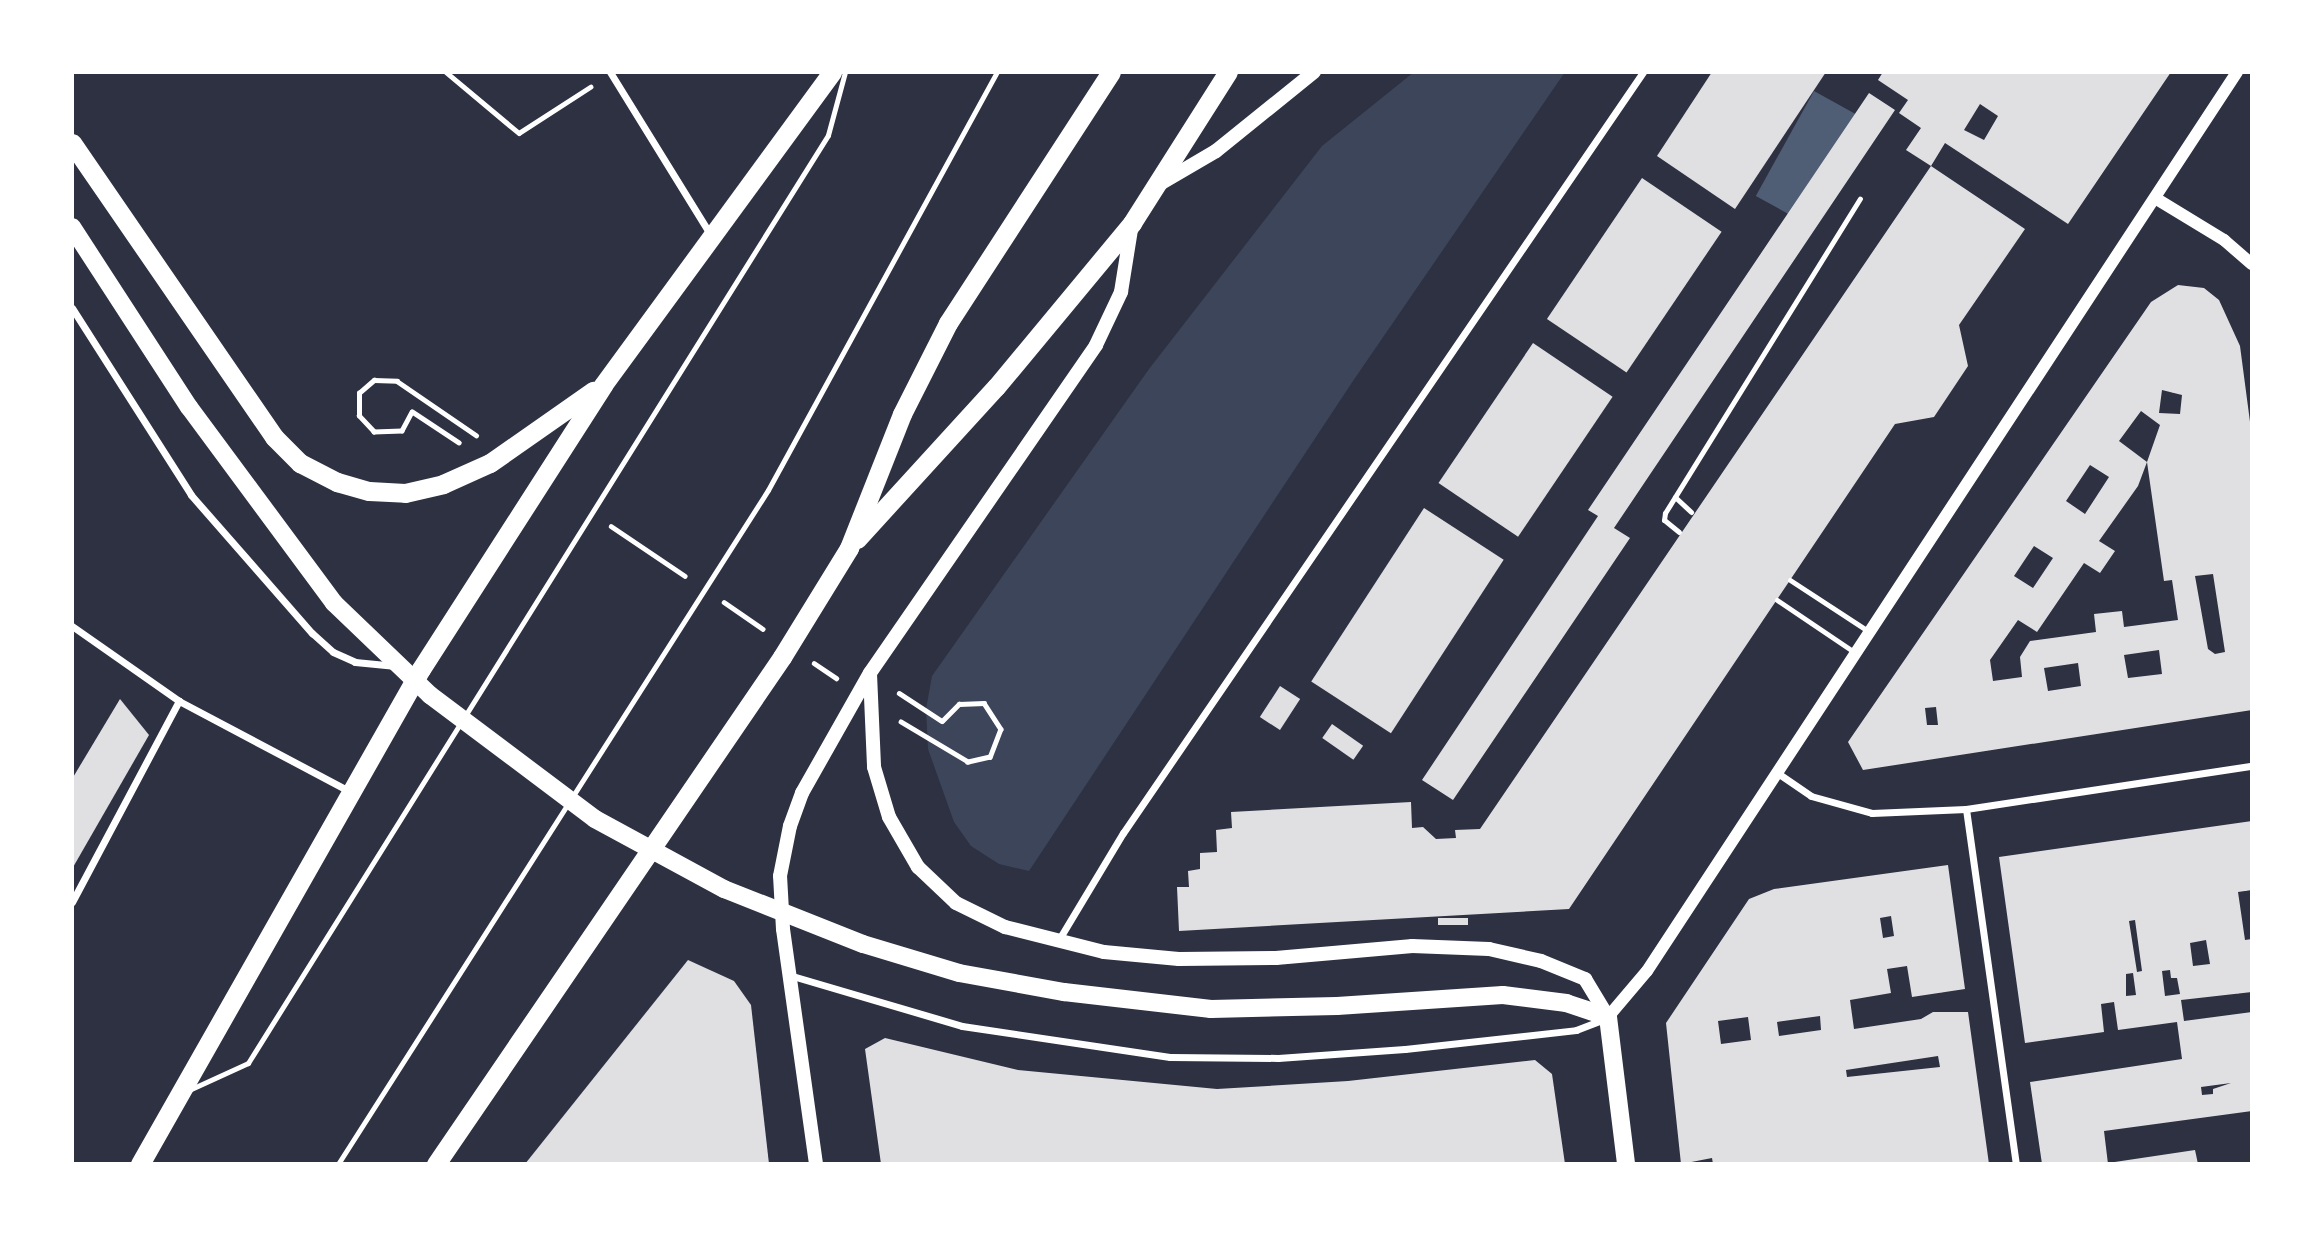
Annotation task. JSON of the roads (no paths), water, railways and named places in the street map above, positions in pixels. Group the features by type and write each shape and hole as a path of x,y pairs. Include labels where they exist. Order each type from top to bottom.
{"highway":[{"path":"140,1164 421,669 603,385 832,72"},
{"path":"849,548 902,414 948,323 1111,72"},
{"path":"436,1164 654,851 849,548 996,387 1132,223 1228,72"},
{"path":"72,144 274,438 300,463 337,482 369,491 405,494 443,484 490,463 603,385"}],"main road":[{"path":"1157,186 1216,151 1314,72"},
{"path":"816,1164 789,975 780,876 790,826 802,793 870,673 1096,345 1121,292 1132,223"},
{"path":"72,227 189,407 334,603 430,695 595,819 724,889 863,944 959,973 1064,992 1211,1009 1337,1006 1503,995 1566,1003 1608,1017"},
{"path":"870,673 874,767 889,817 918,867 956,902 1004,927 1104,952 1179,959 1276,958 1412,946 1489,949 1541,961 1585,979 1608,1017 1626,1164"}],"street":[{"path":"1057,941 1122,833 1643,72"},
{"path":"789,975 962,1026 1170,1057 1278,1058 1405,1049 1576,1030 1608,1017 1641,979 2238,72"},
{"path":"610,73 712,238"},
{"path":"2155,198 2224,240 2252,264"},
{"path":"72,308 191,495 312,633 333,652 355,662 421,669"},
{"path":"72,626 179,701 350,792"},
{"path":"72,902 179,701"},
{"path":"1775,772 1811,796 1872,813 1966,809 2252,766"},
{"path":"1966,809 2016,1164"}],"lane":[{"path":"179,1095 248,1063 828,135 845,72"},
{"path":"338,1164 768,491 998,72"},
{"path":"1679,532 1663,517 1860,199"},
{"path":"1675,498 1692,512"},
{"path":"1790,580 1868,631"},
{"path":"1777,600 1854,652"}]}
